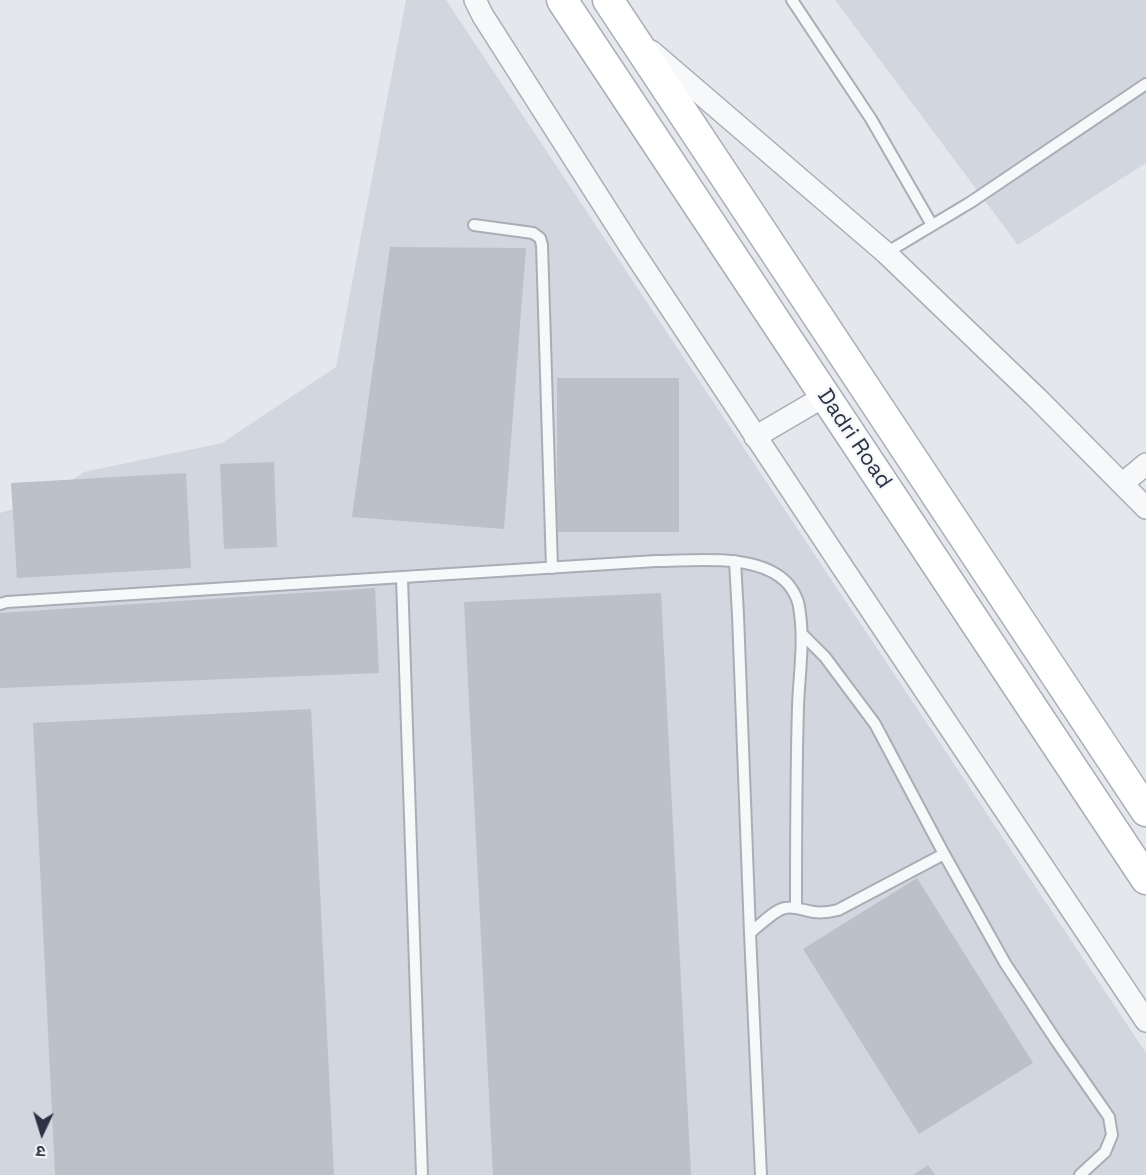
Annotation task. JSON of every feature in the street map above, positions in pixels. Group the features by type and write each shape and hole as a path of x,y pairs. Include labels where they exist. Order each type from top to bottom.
{"main road":[{"name":"Dadri Road","path":"562,0 808,405 1146,879"},
{"name":"Dadri Road","path":"608,0 1146,811"}],"street":[{"path":"475,0 626,241 1146,1021"},
{"path":"629,32 886,252 1038,399 1146,508"},
{"path":"755,436 808,405"},
{"path":"1122,484 1146,464"}],"lane":[{"path":"792,0 871,119 932,225"},
{"path":"886,252 971,202 1146,84"},
{"path":"474,225 533,233 540,238 542,245 552,568"},
{"path":"735,561 761,1175"},
{"path":"0,604 590,564 735,561 763,567 784,580 794,592 799,605 801,634 796,908"},
{"path":"402,578 422,1175"},
{"path":"801,634 825,657 875,724 1005,963 1109,1117 1112,1135 1105,1152 1080,1175"},
{"path":"750,933 777,911 785,908 825,913 838,910 944,854"}],"shaded area":[{"path":"406,0 446,0 1146,1053 1146,1175 0,1175 0,513 41,501 84,472 222,443 336,367"},
{"path":"835,0 1146,0 1146,163 1018,245"}],"building":[{"path":"390,247 526,248 504,529 352,517"},
{"path":"557,378 679,378 679,532 557,532"},
{"path":"274,462 277,547 224,549 220,464"},
{"path":"186,473 191,568 17,578 11,483"},
{"path":"375,588 379,673 0,688 0,613"},
{"path":"661,593 691,1175 493,1175 464,602"},
{"path":"311,709 334,1175 55,1175 33,723"},
{"path":"917,878 1033,1063 919,1134 803,949"},
{"path":"928,1165 935,1175 913,1175"}]}
